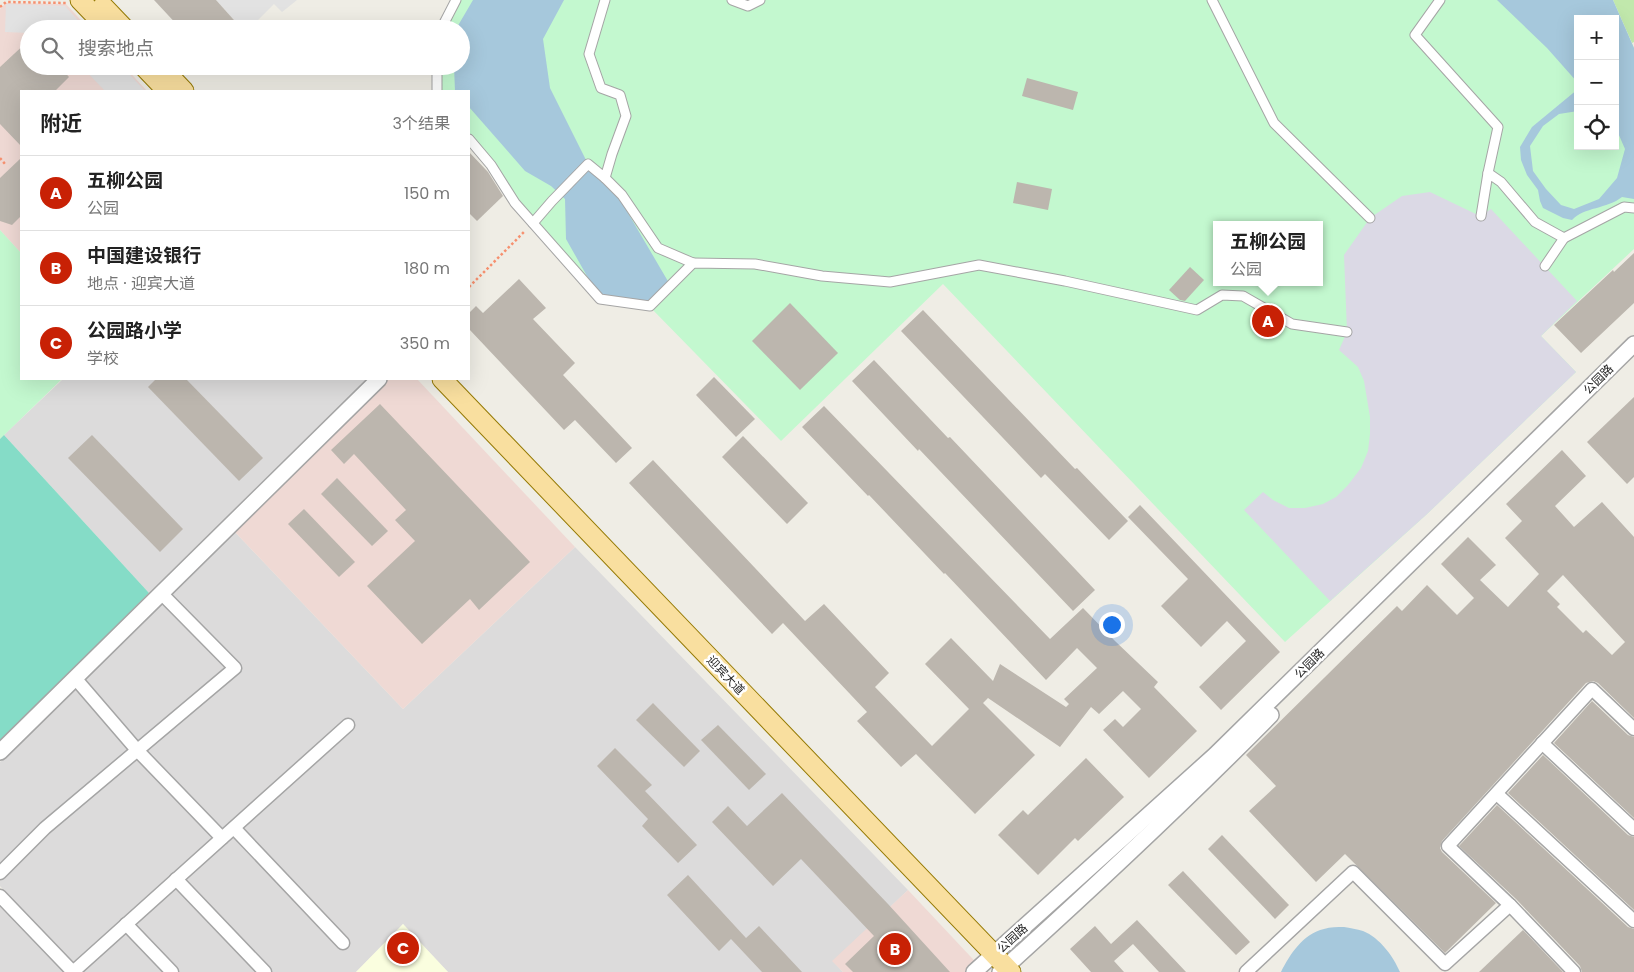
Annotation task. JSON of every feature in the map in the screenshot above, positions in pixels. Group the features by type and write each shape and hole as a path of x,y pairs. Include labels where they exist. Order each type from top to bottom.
{"main road":[{"path":"97,0 116,20"},
{"path":"73,1 97,20"},
{"path":"152,75 166,90"},
{"path":"169,75 183,90"},
{"name":"迎宾大道","path":"443,380 1008,963"},
{"name":"迎宾大道","path":"459,380 1008,963"}],"street":[{"path":"446,20 456,0"},
{"path":"605,0 589,54 601,88 620,96 626,116 605,178"},
{"path":"732,0 748,6 760,0"},
{"path":"1212,0 1274,123 1370,218"},
{"path":"1440,0 1416,35 1498,127 1480,216"},
{"path":"437,75 437,90"},
{"path":"470,140 491,165 515,203 600,299 650,306 693,263"},
{"path":"533,223 588,164 622,195 658,248 693,263 755,264 822,276 890,282 979,265 1065,281 1197,310 1222,296 1243,296 1292,324 1347,332"},
{"path":"1488,173 1501,182 1535,222 1564,238"},
{"path":"1545,266 1564,238 1624,207 1634,208"},
{"name":"公园路","path":"974,972 1008,963 1215,756 1634,344"},
{"path":"1008,963 1227,759 1419,565 1634,355"},
{"path":"0,752 377,380"},
{"path":"0,873 45,828 234,668 161,593"},
{"path":"75,678 138,750 222,838"},
{"path":"1574,972 1510,905 1448,846 1592,690 1634,729"},
{"path":"0,896 73,972 348,725"},
{"path":"1542,743 1634,829"},
{"path":"1496,794 1634,921"},
{"path":"234,828 343,943"},
{"path":"1246,972 1353,872 1444,968 1510,905"},
{"path":"176,880 265,972"},
{"path":"126,924 172,972"}],"path":[{"path":"0,7 6,2 73,1"},
{"path":"0,158 5,164"},
{"path":"470,286 533,223"}],"shaded area":[{"path":"216,0 297,0 282,12 274,4 258,20 234,20"},
{"path":"6,3 66,4 81,20 20,20 20,75 132,75 146,90 20,90 20,252 0,230 0,9"},
{"path":"6,4 65,6 78,20 20,20 20,33 5,32"},
{"path":"90,75 130,75 144,90 104,90"},
{"path":"1430,192 1480,216 1491,209 1577,301 1541,336 1576,372 1426,515 1330,601 1244,510 1263,492 1273,500 1289,508 1305,508 1323,504 1336,497 1361,468 1368,451 1370,417 1364,381 1358,367 1339,350 1347,332 1344,255 1370,218 1402,196"},
{"path":"62,380 367,380 149,593 4,435"},
{"path":"386,380 418,380 575,547 403,709 234,531"},
{"path":"234,531 403,709 575,547 908,890 833,961 843,972 448,972 403,924 356,972 82,972 0,886 0,762"},
{"path":"908,890 985,972 843,972 832,961"},
{"path":"0,904 64,972 0,972"},
{"path":"403,924 448,972 356,972"}],"green space":[{"path":"456,0 1613,0 1634,48 1634,249 1541,336 1576,372 1426,515 1285,642 943,284 781,441 650,307 600,299 515,203 470,140 470,90 437,90 437,75 470,75 470,20 446,20"},
{"path":"1613,0 1634,0 1634,42 1632,43"},
{"path":"0,230 20,252 20,380 61,380 0,439"},
{"path":"4,435 149,593 0,742 0,439"}],"water":[{"path":"473,0 564,0 543,39 550,88 588,164 611,184 669,283 650,306 600,299 566,239 565,199 551,186 525,171 470,108 470,90 455,90 454,75 470,75 470,20 461,20"},
{"path":"1497,0 1613,0 1634,48 1634,199 1622,197 1610,204 1583,213 1572,220 1563,218 1543,208 1538,190 1527,175 1521,160 1520,147 1532,127 1574,92 1574,112 1559,114 1543,126 1530,146 1533,171 1546,189 1561,205 1574,209 1599,199 1617,178 1625,149 1619,135 1619,15 1574,15 1574,78 1547,48"},
{"path":"1344,927 1363,931 1375,938 1390,954 1400,972 1281,972 1293,952 1310,935 1326,928"}],"building":[{"path":"154,0 216,0 234,20 173,20"},
{"path":"20,48 20,75 67,75 69,77 56,90 20,90 20,145 0,124 0,67"},
{"path":"1027,78 1078,92 1073,110 1022,96"},
{"path":"470,153 488,172 503,196 477,221 470,214"},
{"path":"20,159 20,217 12,225 0,221 0,178"},
{"path":"1017,182 1052,189 1048,210 1013,203"},
{"path":"1634,253 1634,303 1581,353 1554,325"},
{"path":"1190,267 1204,280 1185,301 1180,300 1169,290"},
{"path":"519,279 546,308 533,319 575,363 563,375 632,448 616,463 575,420 564,430 470,330 470,312 476,306 483,313"},
{"path":"790,303 838,353 800,390 752,341"},
{"path":"923,310 1075,469 1077,468 1128,521 1109,540 1045,474 1041,478 901,331"},
{"path":"874,360 1095,590 1073,611 852,381"},
{"path":"714,377 755,419 736,437 696,395"},
{"path":"155,380 187,380 263,458 239,481 148,387"},
{"path":"1634,397 1634,477 1627,484 1587,442"},
{"path":"380,404 530,562 479,610 470,599 422,644 367,586 415,541 395,520 406,510 354,454 344,464 331,450"},
{"path":"824,406 1050,639 1083,608 1158,682 1154,687 1197,731 1149,778 1103,730 1115,719 1123,727 1141,709 1123,691 1099,714 1091,707 1060,747 988,698 983,703 1035,755 975,814 916,754 901,767 857,721 867,712 783,623 772,634 629,483 653,460 805,621 824,604 889,673 875,687 932,746 969,709 925,664 951,638 993,681 1000,664 1066,707 1069,704 1064,699 1097,668 1077,648 1046,680 945,573 802,427"},
{"path":"92,435 183,529 160,552 68,458"},
{"path":"743,436 808,503 787,524 722,457"},
{"path":"1562,450 1586,476 1555,506 1574,527 1602,502 1634,537 1634,718 1598,683 1593,681 1586,683 1442,841 1440,848 1442,852 1496,903 1445,953 1345,854 1316,882 1249,811 1276,786 1246,755 1397,606 1402,611 1427,585 1457,615 1474,598 1441,564 1468,537 1496,565 1480,580 1508,607 1539,574 1505,538 1522,521 1506,504","holes":["1563,575 1625,642 1612,655 1586,630 1583,633 1557,607 1560,604 1547,591"]},
{"path":"337,478 388,531 372,546 321,494"},
{"path":"1140,505 1280,652 1221,710 1199,687 1246,641 1227,621 1201,647 1161,606 1188,579 1128,517"},
{"path":"304,509 355,562 339,577 288,524"},
{"path":"1592,701 1628,735 1634,737 1634,818 1554,743"},
{"path":"653,703 700,751 684,767 636,720"},
{"path":"718,725 766,774 749,790 701,740"},
{"path":"615,748 652,785 645,791 697,845 678,863 642,826 648,819 597,766"},
{"path":"1543,755 1628,835 1634,837 1634,910 1508,793"},
{"path":"1086,758 1124,797 1078,841 1075,838 1038,875 998,835 1023,810 1028,815"},
{"path":"782,793 950,972 853,972 845,964 874,936 801,859 773,886 712,822 728,806 747,826"},
{"path":"1497,805 1628,927 1634,929 1634,972 1582,972 1580,966 1516,899 1459,846"},
{"path":"1222,835 1289,905 1275,919 1208,849"},
{"path":"1183,871 1250,942 1236,955 1168,885"},
{"path":"688,875 746,938 759,926 802,972 762,972 731,939 719,951 667,895"},
{"path":"1137,920 1186,972 1159,972 1133,944 1114,961 1124,972 1091,972 1070,949 1095,926 1111,944"},
{"path":"1523,930 1563,972 1479,972"}],"place":[{"name":"五柳公园","path":"1268,321"},
{"name":"公园路小学","path":"403,948"},
{"name":"中国建设银行","path":"895,949"}]}
